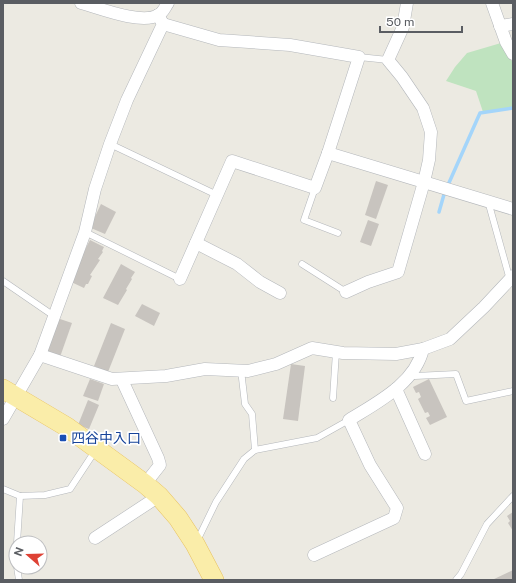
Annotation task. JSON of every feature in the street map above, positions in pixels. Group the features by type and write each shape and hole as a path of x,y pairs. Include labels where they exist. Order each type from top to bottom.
{"main road":[{"path":"9,393 67,427 98,448 152,490 178,518 195,544 214,580"}],"street":[{"path":"81,3 132,18 160,19 219,40 290,45 359,57 328,153 314,188 232,161 180,279"},
{"path":"3,419 9,393 40,355 85,232 110,144 163,11 168,3"},
{"path":"346,292 368,282 398,272 429,160 432,132 423,108 402,77 388,60 403,27 407,3"},
{"path":"492,3 506,42 513,54"},
{"path":"500,26 513,24"},
{"path":"328,153 513,209"},
{"path":"196,243 237,264 260,282 280,293"},
{"path":"40,355 112,379 122,380 166,376 206,369 248,371 276,364 312,348 336,352 396,354 423,349 450,339 512,282"},
{"path":"314,555 389,522 394,518 397,508 370,465 349,420 396,389 410,374 421,357 423,349"},
{"path":"95,538 152,490 160,465 122,380"},
{"path":"396,389 425,454"}],"lane":[{"path":"359,57 388,60"},
{"path":"110,144 217,195"},
{"path":"314,188 304,220 338,233"},
{"path":"488,201 497,239 512,282"},
{"path":"85,232 180,279"},
{"path":"302,264 346,292"},
{"path":"3,281 54,316"},
{"path":"333,398 336,352"},
{"path":"241,370 245,404 252,414 255,450"},
{"path":"410,374 415,376 456,374 466,401 513,391"},
{"path":"195,544 216,502 244,459 255,450 317,438 349,420"},
{"path":"3,489 20,496 45,495 70,489 98,448"},
{"path":"18,535 20,496"},
{"path":"456,580 461,574 487,524 513,496"}],"green space":[{"path":"501,43 513,63 513,108 483,112 476,91 446,81 467,53"}],"building":[{"path":"376,181 388,185 376,219 365,215"},
{"path":"101,204 116,212 105,234 91,228"},
{"path":"368,220 379,224 371,246 360,242"},
{"path":"90,240 104,247 103,252 98,259 100,260 90,275 92,276 88,284 86,284 84,288 69,281"},
{"path":"121,264 135,272 118,305 103,298"},
{"path":"142,304 160,313 154,326 135,316"},
{"path":"57,318 72,323 60,357 46,352"},
{"path":"111,323 125,329 108,372 94,366"},
{"path":"291,364 305,366 298,421 283,419"},
{"path":"90,379 104,384 98,401 83,396"},
{"path":"429,379 447,417 430,425 426,418 430,416 428,412 425,413 418,399 421,397 419,392 416,393 413,387"},
{"path":"88,400 99,405 89,429 78,425"},
{"path":"513,512 513,531 508,523 510,521 507,516"},
{"path":"513,570 513,580 492,580"}],"waterway":[{"path":"448,185 480,113 513,108"},
{"path":"439,212 445,191"}],"place":[{"name":"四谷中入口","path":"63,438"}]}
